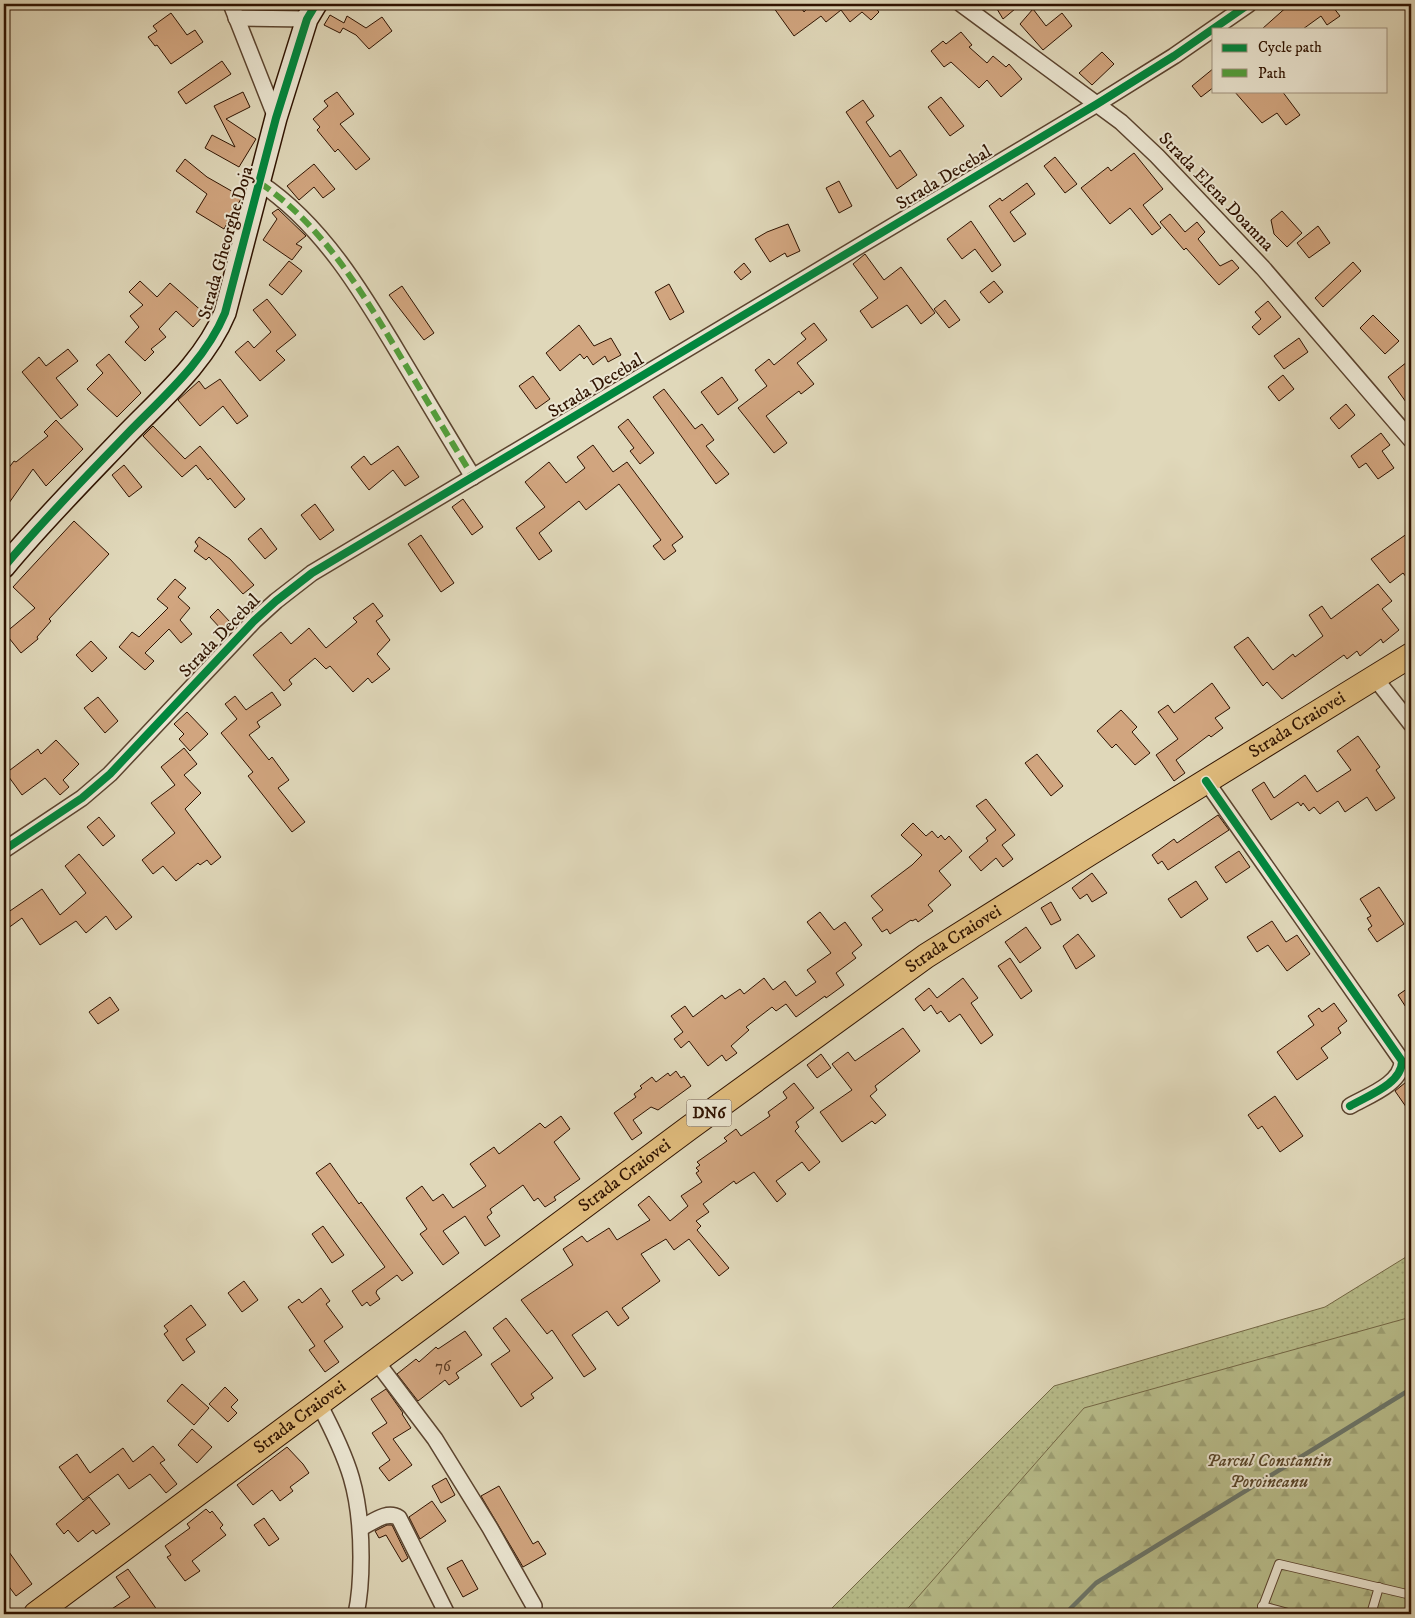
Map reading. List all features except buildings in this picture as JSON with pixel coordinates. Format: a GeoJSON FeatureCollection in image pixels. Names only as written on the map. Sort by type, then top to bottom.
{"type":"FeatureCollection","features":[{"type":"Feature","properties":{"kind":"main road","name":"Strada Craiovei"},"geometry":{"type":"LineString","coordinates":[[36,1614],[812,1037],[926,956],[1411,655]]}},
{"type":"Feature","properties":{"kind":"street","name":"Strada Elena Doamna"},"geometry":{"type":"LineString","coordinates":[[961,4],[1121,122],[1157,156],[1250,254],[1411,440]]}},
{"type":"Feature","properties":{"kind":"street","name":"Strada Decebal"},"geometry":{"type":"LineString","coordinates":[[1214,28],[1249,4]]}},
{"type":"Feature","properties":{"kind":"street"},"geometry":{"type":"LineString","coordinates":[[276,118],[233,11],[312,11]]}},
{"type":"Feature","properties":{"kind":"street","name":"Strada Gheorghe Doja"},"geometry":{"type":"LineString","coordinates":[[4,567],[74,488],[184,375],[217,333],[225,313],[276,118],[312,11]]}},
{"type":"Feature","properties":{"kind":"street","name":"Strada Decebal"},"geometry":{"type":"LineString","coordinates":[[4,850],[82,798],[110,774],[234,642],[276,601],[312,574],[1097,104],[1212,30]]}},
{"type":"Feature","properties":{"kind":"street"},"geometry":{"type":"LineString","coordinates":[[260,182],[291,206],[348,272],[372,307],[473,477]]}},
{"type":"Feature","properties":{"kind":"street"},"geometry":{"type":"LineString","coordinates":[[1375,678],[1411,724]]}},
{"type":"Feature","properties":{"kind":"street"},"geometry":{"type":"LineString","coordinates":[[1206,782],[1402,1061],[1402,1070],[1396,1078],[1350,1106]]}},
{"type":"Feature","properties":{"kind":"street"},"geometry":{"type":"LineString","coordinates":[[376,1361],[434,1439],[490,1528],[534,1606]]}},
{"type":"Feature","properties":{"kind":"street"},"geometry":{"type":"LineString","coordinates":[[319,1404],[336,1437],[354,1481],[359,1504],[361,1571],[356,1614]]}},
{"type":"Feature","properties":{"kind":"street"},"geometry":{"type":"LineString","coordinates":[[361,1528],[387,1515],[394,1514],[399,1518],[447,1614]]}},
{"type":"Feature","properties":{"kind":"lane"},"geometry":{"type":"LineString","coordinates":[[1292,1614],[1261,1610],[1279,1564],[1411,1595]]}},
{"type":"Feature","properties":{"kind":"lane"},"geometry":{"type":"LineString","coordinates":[[1371,1614],[1379,1587]]}},
{"type":"Feature","properties":{"kind":"green space","name":"Parcul Constantin Poroineanu"},"geometry":{"type":"Polygon","coordinates":[[[1406,1257],[1411,1263],[1411,1614],[826,1614],[1054,1386],[1325,1307],[1406,1257]]]}},
{"type":"Feature","properties":{"kind":"green space","name":"Parcul Constantin Poroineanu"},"geometry":{"type":"Polygon","coordinates":[[[1411,1317],[1411,1614],[903,1614],[1084,1408],[1411,1317]]]}},
{"type":"Feature","properties":{"kind":"waterway"},"geometry":{"type":"LineString","coordinates":[[1065,1614],[1096,1583],[1411,1389]]}},
{"type":"Feature","properties":{"kind":"marked path"},"geometry":{"type":"LineString","coordinates":[[260,183],[283,200],[323,240],[357,286],[473,477]]}},
{"type":"Feature","properties":{"kind":"cycle path"},"geometry":{"type":"LineString","coordinates":[[4,567],[34,532],[182,377],[217,330],[225,313],[276,118],[307,19],[316,4]]}},
{"type":"Feature","properties":{"kind":"cycle path"},"geometry":{"type":"LineString","coordinates":[[1214,28],[1249,4]]}},
{"type":"Feature","properties":{"kind":"cycle path"},"geometry":{"type":"LineString","coordinates":[[4,850],[82,798],[110,774],[254,621],[312,573],[1097,104],[1212,30]]}},
{"type":"Feature","properties":{"kind":"cycle path"},"geometry":{"type":"LineString","coordinates":[[1206,781],[1402,1061],[1400,1069],[1390,1083],[1350,1106]]}}]}
